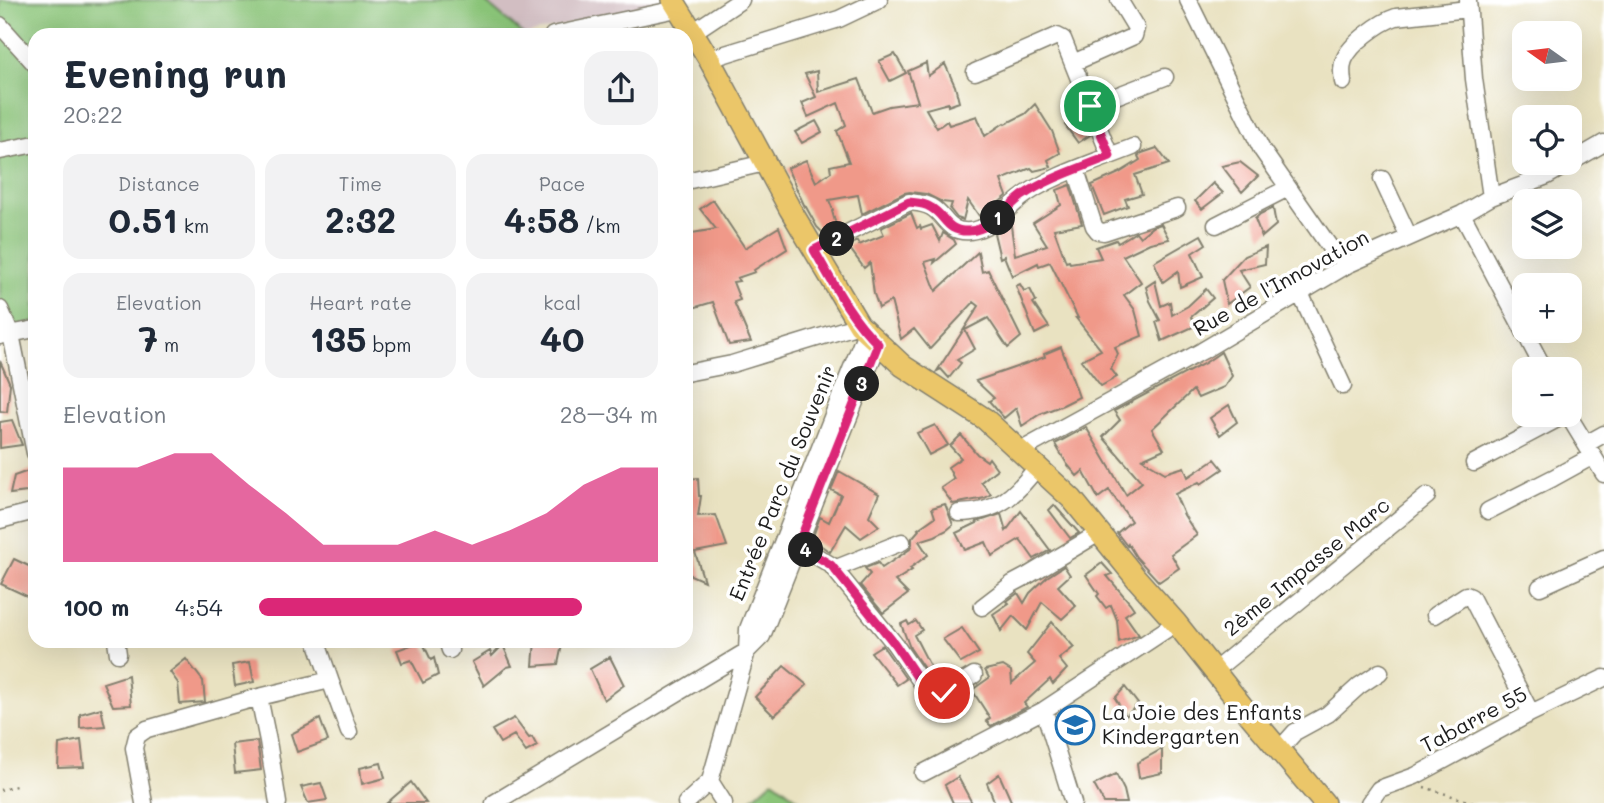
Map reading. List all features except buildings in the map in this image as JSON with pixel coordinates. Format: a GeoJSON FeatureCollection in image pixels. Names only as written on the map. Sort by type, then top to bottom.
{"type":"FeatureCollection","features":[{"type":"Feature","properties":{"kind":"main road"},"geometry":{"type":"LineString","coordinates":[[675,4],[690,28]]}},
{"type":"Feature","properties":{"kind":"main road"},"geometry":{"type":"LineString","coordinates":[[693,32],[836,289],[868,333],[903,366],[985,419],[1072,499],[1324,803]]}},
{"type":"Feature","properties":{"kind":"street"},"geometry":{"type":"LineString","coordinates":[[693,32],[741,0]]}},
{"type":"Feature","properties":{"kind":"street"},"geometry":{"type":"LineString","coordinates":[[709,60],[839,19],[879,0]]}},
{"type":"Feature","properties":{"kind":"street"},"geometry":{"type":"LineString","coordinates":[[1073,63],[1135,34],[1136,28],[1118,0]]}},
{"type":"Feature","properties":{"kind":"street"},"geometry":{"type":"LineString","coordinates":[[1188,0],[1262,150],[1329,246],[1347,265]]}},
{"type":"Feature","properties":{"kind":"street"},"geometry":{"type":"LineString","coordinates":[[581,28],[675,4]]}},
{"type":"Feature","properties":{"kind":"street"},"geometry":{"type":"LineString","coordinates":[[1343,82],[1345,57],[1376,25],[1396,16],[1468,5],[1474,79],[1491,197]]}},
{"type":"Feature","properties":{"kind":"street"},"geometry":{"type":"LineString","coordinates":[[0,25],[28,56]]}},
{"type":"Feature","properties":{"kind":"street"},"geometry":{"type":"LineString","coordinates":[[975,72],[1057,36],[1063,39],[1110,156]]}},
{"type":"Feature","properties":{"kind":"street"},"geometry":{"type":"LineString","coordinates":[[1090,106],[1165,77]]}},
{"type":"Feature","properties":{"kind":"street","name":"Rue de l'Innovation"},"geometry":{"type":"LineString","coordinates":[[1020,451],[1202,351],[1347,265],[1462,214],[1491,197],[1547,176],[1604,143]]}},
{"type":"Feature","properties":{"kind":"street"},"geometry":{"type":"LineString","coordinates":[[0,151],[28,145]]}},
{"type":"Feature","properties":{"kind":"street"},"geometry":{"type":"LineString","coordinates":[[814,250],[909,202],[922,203],[933,208],[948,225],[956,229],[970,231],[981,228],[1003,214],[1022,197],[1052,180],[1133,146]]}},
{"type":"Feature","properties":{"kind":"street"},"geometry":{"type":"LineString","coordinates":[[693,179],[765,163]]}},
{"type":"Feature","properties":{"kind":"street"},"geometry":{"type":"LineString","coordinates":[[1076,170],[1098,231],[1104,232],[1177,208]]}},
{"type":"Feature","properties":{"kind":"street"},"geometry":{"type":"LineString","coordinates":[[1382,179],[1409,237]]}},
{"type":"Feature","properties":{"kind":"street"},"geometry":{"type":"LineString","coordinates":[[1216,225],[1288,188]]}},
{"type":"Feature","properties":{"kind":"street"},"geometry":{"type":"LineString","coordinates":[[1462,214],[1538,357]]}},
{"type":"Feature","properties":{"kind":"street"},"geometry":{"type":"LineString","coordinates":[[1300,293],[1343,386]]}},
{"type":"Feature","properties":{"kind":"street"},"geometry":{"type":"LineString","coordinates":[[0,309],[28,425]]}},
{"type":"Feature","properties":{"kind":"street"},"geometry":{"type":"LineString","coordinates":[[6,335],[28,330]]}},
{"type":"Feature","properties":{"kind":"street"},"geometry":{"type":"LineString","coordinates":[[693,372],[868,333]]}},
{"type":"Feature","properties":{"kind":"street","name":"Entrée Parc du Souvenir"},"geometry":{"type":"LineString","coordinates":[[747,651],[762,636],[798,545],[868,333]]}},
{"type":"Feature","properties":{"kind":"street","name":"Entrée Parc du Souvenir"},"geometry":{"type":"LineString","coordinates":[[710,781],[747,651],[748,629],[868,333]]}},
{"type":"Feature","properties":{"kind":"street"},"geometry":{"type":"LineString","coordinates":[[1474,463],[1543,427]]}},
{"type":"Feature","properties":{"kind":"street"},"geometry":{"type":"LineString","coordinates":[[1574,427],[1604,474]]}},
{"type":"Feature","properties":{"kind":"street"},"geometry":{"type":"LineString","coordinates":[[1488,511],[1553,478],[1589,450],[1604,434]]}},
{"type":"Feature","properties":{"kind":"street"},"geometry":{"type":"LineString","coordinates":[[959,513],[985,511],[1010,497],[1037,467]]}},
{"type":"Feature","properties":{"kind":"street","name":"2ème Impasse Marc"},"geometry":{"type":"LineString","coordinates":[[1214,671],[1427,496]]}},
{"type":"Feature","properties":{"kind":"street"},"geometry":{"type":"LineString","coordinates":[[0,520],[28,513]]}},
{"type":"Feature","properties":{"kind":"street"},"geometry":{"type":"LineString","coordinates":[[982,607],[1012,584],[1099,533]]}},
{"type":"Feature","properties":{"kind":"street"},"geometry":{"type":"LineString","coordinates":[[834,569],[902,542]]}},
{"type":"Feature","properties":{"kind":"street"},"geometry":{"type":"LineString","coordinates":[[798,545],[831,565],[894,643],[923,686],[930,691],[944,693],[974,675]]}},
{"type":"Feature","properties":{"kind":"street"},"geometry":{"type":"LineString","coordinates":[[1540,587],[1604,558]]}},
{"type":"Feature","properties":{"kind":"street"},"geometry":{"type":"LineString","coordinates":[[1435,615],[1466,595],[1471,597],[1531,713]]}},
{"type":"Feature","properties":{"kind":"street"},"geometry":{"type":"LineString","coordinates":[[923,773],[1044,710],[1176,623]]}},
{"type":"Feature","properties":{"kind":"street"},"geometry":{"type":"LineString","coordinates":[[319,648],[349,732]]}},
{"type":"Feature","properties":{"kind":"street"},"geometry":{"type":"LineString","coordinates":[[494,803],[747,651]]}},
{"type":"Feature","properties":{"kind":"street"},"geometry":{"type":"LineString","coordinates":[[1279,750],[1295,732],[1328,714],[1380,671]]}},
{"type":"Feature","properties":{"kind":"street","name":"Tabarre 55"},"geometry":{"type":"LineString","coordinates":[[1369,803],[1379,789],[1415,776],[1531,713],[1604,678]]}},
{"type":"Feature","properties":{"kind":"street"},"geometry":{"type":"LineString","coordinates":[[144,803],[134,748],[137,736],[142,731],[259,697],[330,680]]}},
{"type":"Feature","properties":{"kind":"street"},"geometry":{"type":"LineString","coordinates":[[259,697],[278,803]]}},
{"type":"Feature","properties":{"kind":"street"},"geometry":{"type":"LineString","coordinates":[[1044,710],[1073,803]]}},
{"type":"Feature","properties":{"kind":"street"},"geometry":{"type":"LineString","coordinates":[[686,803],[710,781],[724,803]]}},
{"type":"Feature","properties":{"kind":"path"},"geometry":{"type":"LineString","coordinates":[[0,790],[16,786]]}},
{"type":"Feature","properties":{"kind":"path"},"geometry":{"type":"LineString","coordinates":[[1425,788],[1474,803]]}},
{"type":"Feature","properties":{"kind":"shaded area"},"geometry":{"type":"Polygon","coordinates":[[[483,0],[661,0],[662,3],[554,28],[516,28],[483,0]]]}},
{"type":"Feature","properties":{"kind":"green space"},"geometry":{"type":"Polygon","coordinates":[[[0,0],[483,0],[516,28],[28,28],[28,325],[0,331],[0,0]]]}},
{"type":"Feature","properties":{"kind":"green space"},"geometry":{"type":"Polygon","coordinates":[[[773,780],[803,803],[747,803],[773,780]]]}},
{"type":"Feature","properties":{"kind":"place","name":"La Joie des Enfants Kindergarten"},"geometry":{"type":"Point","coordinates":[1075,725]}},
{"type":"Feature","properties":{"kind":"route"},"geometry":{"type":"LineString","coordinates":[[944,693],[930,691],[923,686],[894,643],[831,565],[798,545],[878,344],[859,325],[814,250],[909,202],[922,203],[933,208],[948,225],[956,229],[970,231],[981,228],[1003,214],[1022,197],[1052,180],[1110,156],[1090,106]]}}]}
